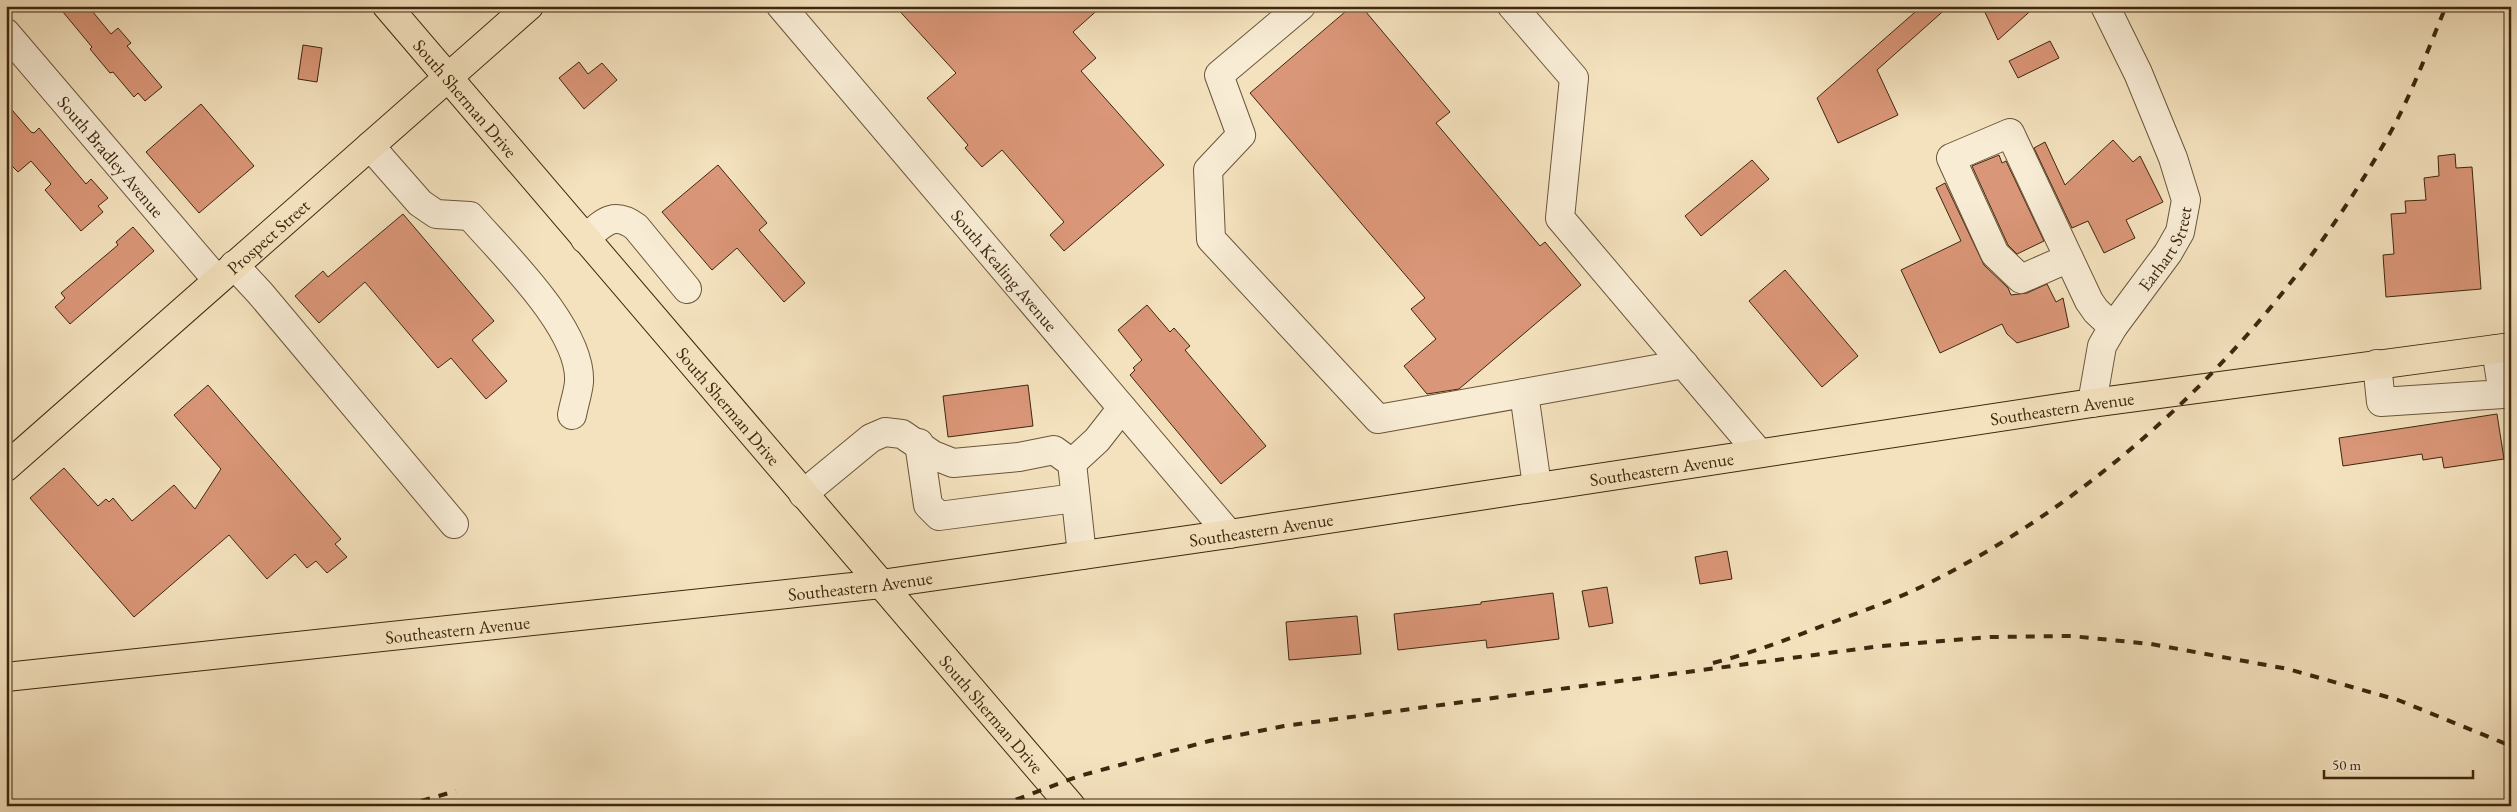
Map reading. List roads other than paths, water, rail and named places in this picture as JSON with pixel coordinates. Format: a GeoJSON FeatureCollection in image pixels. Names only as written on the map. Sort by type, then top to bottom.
{"type":"FeatureCollection","features":[{"type":"Feature","properties":{"kind":"main road","name":"South Sherman Drive"},"geometry":{"type":"LineString","coordinates":[[387,6],[584,239],[1071,806]]}},
{"type":"Feature","properties":{"kind":"main road","name":"Prospect Street"},"geometry":{"type":"LineString","coordinates":[[6,468],[528,6]]}},
{"type":"Feature","properties":{"kind":"main road","name":"Southeastern Avenue"},"geometry":{"type":"LineString","coordinates":[[6,676],[881,584],[1082,556],[2092,403],[2503,348]]}},
{"type":"Feature","properties":{"kind":"street","name":"South Kealing Avenue"},"geometry":{"type":"LineString","coordinates":[[781,6],[1229,534]]}},
{"type":"Feature","properties":{"kind":"street"},"geometry":{"type":"LineString","coordinates":[[1301,6],[1219,76],[1241,135],[1208,170],[1211,239],[1378,419],[1684,364]]}},
{"type":"Feature","properties":{"kind":"street"},"geometry":{"type":"LineString","coordinates":[[1512,6],[1574,78],[1560,218],[1759,453]]}},
{"type":"Feature","properties":{"kind":"street","name":"Earhart Street"},"geometry":{"type":"LineString","coordinates":[[2092,403],[2102,346],[2113,326],[2168,253],[2180,232],[2186,200],[2176,166],[2138,74],[2106,6]]}},
{"type":"Feature","properties":{"kind":"street","name":"South Bradley Avenue"},"geometry":{"type":"LineString","coordinates":[[6,33],[225,273],[260,293],[454,524]]}},
{"type":"Feature","properties":{"kind":"street"},"geometry":{"type":"LineString","coordinates":[[2069,258],[2021,279],[2009,269],[1995,254],[1951,158],[2010,133],[2093,306],[2113,326]]}},
{"type":"Feature","properties":{"kind":"street"},"geometry":{"type":"LineString","coordinates":[[370,146],[420,203],[436,214],[470,216],[550,308],[572,346],[579,381],[572,415]]}},
{"type":"Feature","properties":{"kind":"street"},"geometry":{"type":"LineString","coordinates":[[584,239],[603,222],[614,218],[626,220],[636,227],[687,289]]}},
{"type":"Feature","properties":{"kind":"street"},"geometry":{"type":"LineString","coordinates":[[2377,364],[2381,402],[2503,394],[2503,348]]}},
{"type":"Feature","properties":{"kind":"street"},"geometry":{"type":"LineString","coordinates":[[1524,392],[1537,486]]}},
{"type":"Feature","properties":{"kind":"street"},"geometry":{"type":"LineString","coordinates":[[1072,463],[1097,440],[1122,408]]}},
{"type":"Feature","properties":{"kind":"street"},"geometry":{"type":"LineString","coordinates":[[803,494],[871,438],[884,432],[902,434],[919,443],[933,455],[953,464],[1019,457],[1054,450],[1072,463],[1082,556]]}},
{"type":"Feature","properties":{"kind":"street"},"geometry":{"type":"LineString","coordinates":[[919,443],[928,505],[939,516],[1075,498]]}},
{"type":"Feature","properties":{"kind":"railway"},"geometry":{"type":"LineString","coordinates":[[1713,663],[1784,641],[1921,587],[1992,548],[2061,504],[2125,454],[2186,399],[2242,341],[2294,278],[2342,211],[2394,126],[2418,75],[2446,6]]}},
{"type":"Feature","properties":{"kind":"railway"},"geometry":{"type":"LineString","coordinates":[[999,806],[1079,776],[1209,741],[1284,726],[1881,646],[1991,637],[2071,636],[2151,644],[2288,669],[2398,700],[2511,746]]}},
{"type":"Feature","properties":{"kind":"railway"},"geometry":{"type":"LineString","coordinates":[[404,806],[456,791]]}}]}
